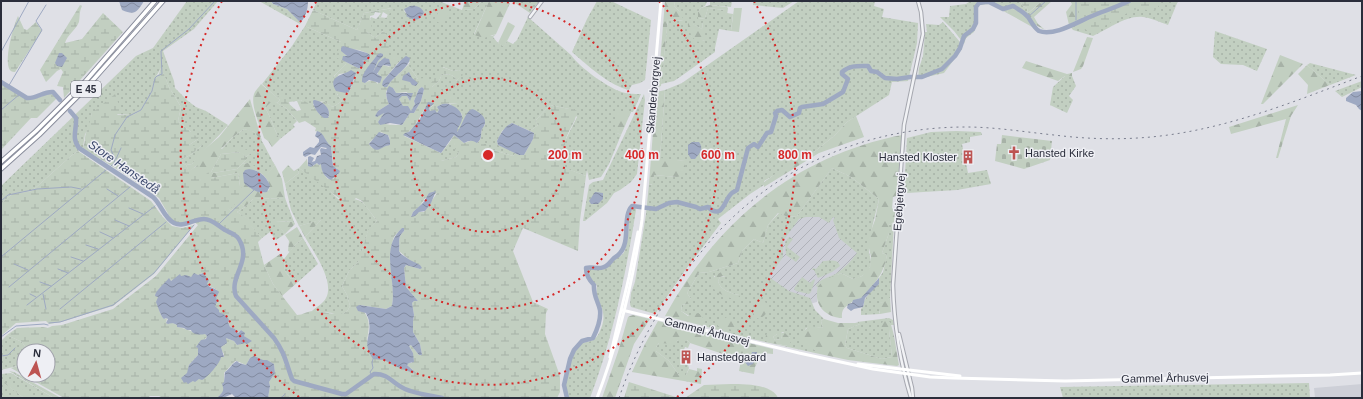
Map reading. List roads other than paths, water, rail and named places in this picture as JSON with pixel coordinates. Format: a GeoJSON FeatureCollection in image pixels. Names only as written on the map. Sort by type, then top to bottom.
{"type":"FeatureCollection","features":[{"type":"Feature","properties":{"kind":"highway","name":"E 45"},"geometry":{"type":"LineString","coordinates":[[1,162],[36,131],[83,84],[155,1]]}},
{"type":"Feature","properties":{"kind":"highway","name":"E 45"},"geometry":{"type":"LineString","coordinates":[[1,169],[86,88],[163,1]]}},
{"type":"Feature","properties":{"kind":"main road","name":"Skanderborgvej"},"geometry":{"type":"LineString","coordinates":[[597,398],[606,374],[636,260],[643,202],[661,1]]}},
{"type":"Feature","properties":{"kind":"main road","name":"Gammel Århusvej"},"geometry":{"type":"LineString","coordinates":[[623,310],[799,354],[873,369],[954,378],[1065,381],[1362,373]]}},
{"type":"Feature","properties":{"kind":"main road","name":"Gammel Århusvej"},"geometry":{"type":"LineString","coordinates":[[904,372],[908,370],[968,378]]}},
{"type":"Feature","properties":{"kind":"street"},"geometry":{"type":"LineString","coordinates":[[530,17],[542,1]]}},
{"type":"Feature","properties":{"kind":"street","name":"Egebjergvej"},"geometry":{"type":"LineString","coordinates":[[912,398],[912,388],[898,332],[893,304],[893,285],[904,125],[922,34],[921,12],[918,1]]}},
{"type":"Feature","properties":{"kind":"street","name":"Egebjergvej"},"geometry":{"type":"LineString","coordinates":[[898,332],[900,355],[912,398]]}},
{"type":"Feature","properties":{"kind":"water"},"geometry":{"type":"Polygon","coordinates":[[[119,1],[144,1],[135,12],[130,13],[122,10],[119,1]]]}},
{"type":"Feature","properties":{"kind":"water"},"geometry":{"type":"Polygon","coordinates":[[[271,1],[308,1],[308,7],[301,22],[287,9],[273,4],[271,1]]]}},
{"type":"Feature","properties":{"kind":"water"},"geometry":{"type":"Polygon","coordinates":[[[410,6],[422,9],[424,13],[419,19],[414,20],[406,16],[407,15],[404,9],[410,6]]]}},
{"type":"Feature","properties":{"kind":"water"},"geometry":{"type":"Polygon","coordinates":[[[343,46],[367,53],[370,55],[370,58],[367,60],[362,60],[365,61],[362,68],[358,68],[342,60],[343,56],[347,56],[341,51],[343,46]]]}},
{"type":"Feature","properties":{"kind":"water"},"geometry":{"type":"Polygon","coordinates":[[[59,53],[62,53],[67,58],[62,67],[57,66],[55,63],[59,53]]]}},
{"type":"Feature","properties":{"kind":"water"},"geometry":{"type":"Polygon","coordinates":[[[380,53],[383,54],[383,56],[378,61],[373,72],[379,62],[384,58],[389,59],[391,66],[383,65],[377,74],[382,77],[380,83],[369,80],[365,83],[362,82],[365,71],[380,53]]]}},
{"type":"Feature","properties":{"kind":"water"},"geometry":{"type":"Polygon","coordinates":[[[406,56],[410,58],[407,65],[387,87],[384,87],[382,85],[383,81],[406,56]]]}},
{"type":"Feature","properties":{"kind":"water"},"geometry":{"type":"Polygon","coordinates":[[[351,70],[356,73],[349,92],[346,93],[336,91],[333,82],[335,79],[351,70]]]}},
{"type":"Feature","properties":{"kind":"water"},"geometry":{"type":"Polygon","coordinates":[[[409,72],[412,78],[418,83],[416,86],[412,85],[410,82],[402,80],[403,76],[409,72]]]}},
{"type":"Feature","properties":{"kind":"water"},"geometry":{"type":"Polygon","coordinates":[[[389,86],[393,88],[396,93],[413,93],[410,101],[407,96],[402,96],[399,99],[403,106],[408,106],[411,111],[415,104],[414,101],[419,89],[422,87],[424,89],[421,101],[414,113],[410,113],[402,125],[390,123],[380,125],[378,122],[384,113],[377,117],[375,116],[378,111],[389,104],[386,95],[389,86]]]}},
{"type":"Feature","properties":{"kind":"water"},"geometry":{"type":"Polygon","coordinates":[[[1362,91],[1362,111],[1356,105],[1346,101],[1346,98],[1353,92],[1362,91]]]}},
{"type":"Feature","properties":{"kind":"water"},"geometry":{"type":"Polygon","coordinates":[[[314,100],[321,102],[326,106],[329,112],[328,118],[324,118],[318,113],[314,106],[314,100]]]}},
{"type":"Feature","properties":{"kind":"water"},"geometry":{"type":"Polygon","coordinates":[[[428,102],[434,103],[429,108],[430,111],[435,110],[437,113],[439,110],[437,107],[443,104],[449,104],[456,107],[462,115],[457,132],[469,111],[472,109],[481,114],[485,122],[479,141],[477,143],[474,141],[468,141],[464,143],[454,135],[441,153],[403,135],[409,132],[420,119],[428,102]]]}},
{"type":"Feature","properties":{"kind":"water"},"geometry":{"type":"Polygon","coordinates":[[[512,123],[534,133],[533,139],[524,155],[519,155],[498,145],[497,141],[501,133],[512,123]]]}},
{"type":"Feature","properties":{"kind":"water"},"geometry":{"type":"Polygon","coordinates":[[[317,131],[322,133],[331,146],[333,166],[340,171],[331,180],[323,173],[321,164],[319,165],[317,163],[311,167],[308,166],[308,157],[310,156],[314,158],[312,162],[315,161],[317,156],[321,155],[321,148],[327,148],[321,147],[315,155],[311,154],[305,157],[303,155],[303,152],[310,147],[314,148],[319,142],[319,139],[315,136],[317,131]]]}},
{"type":"Feature","properties":{"kind":"water"},"geometry":{"type":"Polygon","coordinates":[[[379,132],[388,135],[390,145],[377,150],[372,148],[369,144],[379,132]]]}},
{"type":"Feature","properties":{"kind":"water"},"geometry":{"type":"Polygon","coordinates":[[[692,142],[699,142],[701,147],[700,153],[695,159],[691,159],[688,154],[688,145],[692,142]]]}},
{"type":"Feature","properties":{"kind":"water"},"geometry":{"type":"Polygon","coordinates":[[[249,169],[259,172],[267,180],[270,186],[267,192],[255,190],[244,183],[243,173],[245,170],[249,169]]]}},
{"type":"Feature","properties":{"kind":"water"},"geometry":{"type":"Polygon","coordinates":[[[436,191],[431,203],[425,211],[419,212],[415,216],[411,217],[413,212],[423,203],[429,193],[436,191]]]}},
{"type":"Feature","properties":{"kind":"water"},"geometry":{"type":"Polygon","coordinates":[[[595,192],[603,193],[603,199],[598,204],[591,204],[589,201],[595,192]]]}},
{"type":"Feature","properties":{"kind":"water"},"geometry":{"type":"Polygon","coordinates":[[[402,228],[404,228],[404,231],[400,238],[399,251],[410,260],[420,265],[422,268],[420,269],[406,265],[404,268],[406,287],[418,301],[414,301],[412,303],[414,315],[413,332],[420,344],[422,355],[419,355],[411,345],[409,346],[413,353],[414,362],[407,365],[415,372],[413,373],[384,360],[373,359],[367,344],[370,327],[368,319],[366,313],[358,311],[356,307],[359,305],[386,309],[392,306],[393,296],[390,265],[391,245],[395,236],[402,228]]]}},
{"type":"Feature","properties":{"kind":"water"},"geometry":{"type":"Polygon","coordinates":[[[194,273],[198,275],[203,273],[209,280],[207,284],[219,292],[216,298],[218,300],[215,306],[219,312],[227,316],[230,327],[235,329],[238,333],[241,330],[245,333],[244,336],[252,341],[247,344],[237,345],[234,341],[226,338],[227,343],[221,347],[224,357],[221,357],[216,366],[204,379],[199,379],[188,384],[186,382],[184,383],[181,378],[187,373],[189,365],[198,355],[198,348],[196,347],[201,340],[206,339],[207,336],[205,334],[193,333],[191,330],[177,327],[175,324],[166,323],[168,319],[164,319],[162,316],[156,302],[158,297],[155,296],[155,294],[169,278],[171,281],[180,274],[181,276],[186,275],[191,277],[194,273]]]}},
{"type":"Feature","properties":{"kind":"water"},"geometry":{"type":"Polygon","coordinates":[[[879,278],[879,284],[865,298],[863,307],[851,311],[847,308],[848,304],[852,303],[853,300],[861,298],[879,278]]]}},
{"type":"Feature","properties":{"kind":"water"},"geometry":{"type":"Polygon","coordinates":[[[752,352],[757,352],[757,355],[753,364],[748,366],[741,357],[751,355],[752,352]]]}},
{"type":"Feature","properties":{"kind":"water"},"geometry":{"type":"Polygon","coordinates":[[[254,356],[274,364],[275,373],[269,382],[270,386],[268,398],[236,398],[232,394],[223,398],[217,398],[223,390],[222,384],[224,382],[225,372],[237,361],[246,365],[250,358],[254,356]]]}},
{"type":"Feature","properties":{"kind":"waterway"},"geometry":{"type":"LineString","coordinates":[[1,52],[29,1]]}},
{"type":"Feature","properties":{"kind":"waterway"},"geometry":{"type":"LineString","coordinates":[[108,169],[114,163],[115,159],[111,150],[115,135],[127,117],[141,110],[152,91],[155,78],[162,74],[161,51],[189,29],[215,1]]}},
{"type":"Feature","properties":{"kind":"waterway"},"geometry":{"type":"LineString","coordinates":[[1028,17],[1046,1]]}},
{"type":"Feature","properties":{"kind":"waterway"},"geometry":{"type":"LineString","coordinates":[[1076,1],[1076,20]]}},
{"type":"Feature","properties":{"kind":"waterway"},"geometry":{"type":"LineString","coordinates":[[567,398],[564,385],[570,359],[574,350],[582,341],[593,338],[600,317],[600,310],[595,295],[594,285],[588,277],[586,268],[599,268],[608,265],[620,253],[625,242],[627,216],[632,206],[656,209],[669,203],[677,202],[700,209],[708,207],[717,212],[723,208],[729,196],[737,190],[748,148],[754,144],[758,147],[767,133],[771,132],[776,116],[775,113],[777,111],[782,110],[790,117],[799,113],[800,108],[802,107],[823,104],[843,92],[848,79],[842,74],[842,72],[851,67],[868,66],[871,71],[877,72],[885,78],[897,79],[922,77],[942,69],[955,56],[960,48],[964,36],[973,29],[976,23],[976,7],[979,3],[989,2],[1003,9],[1013,6],[1026,15],[1037,30],[1052,32],[1066,28],[1129,1]]}},
{"type":"Feature","properties":{"kind":"waterway"},"geometry":{"type":"LineString","coordinates":[[8,87],[42,30],[36,21],[46,5]]}},
{"type":"Feature","properties":{"kind":"waterway","name":"Store Hanstedå"},"geometry":{"type":"LineString","coordinates":[[1,82],[27,98],[53,92],[60,100]]}},
{"type":"Feature","properties":{"kind":"waterway"},"geometry":{"type":"LineString","coordinates":[[1,110],[20,94]]}},
{"type":"Feature","properties":{"kind":"waterway","name":"Store Hanstedå"},"geometry":{"type":"LineString","coordinates":[[70,111],[76,118],[75,141],[79,148],[153,197],[171,221],[178,224],[185,224],[200,219],[207,219],[238,238],[242,245],[243,259],[236,277],[234,290],[236,296],[278,343],[294,381],[346,394],[374,374],[379,374],[387,377],[409,391],[442,398]]}},
{"type":"Feature","properties":{"kind":"waterway"},"geometry":{"type":"LineString","coordinates":[[116,159],[121,148]]}},
{"type":"Feature","properties":{"kind":"waterway"},"geometry":{"type":"LineString","coordinates":[[1,257],[106,170]]}},
{"type":"Feature","properties":{"kind":"waterway"},"geometry":{"type":"LineString","coordinates":[[1,201],[8,195],[37,189],[71,187],[81,189]]}},
{"type":"Feature","properties":{"kind":"waterway"},"geometry":{"type":"LineString","coordinates":[[9,287],[130,187]]}},
{"type":"Feature","properties":{"kind":"waterway"},"geometry":{"type":"LineString","coordinates":[[107,189],[118,196]]}},
{"type":"Feature","properties":{"kind":"waterway"},"geometry":{"type":"LineString","coordinates":[[218,225],[254,190]]}},
{"type":"Feature","properties":{"kind":"waterway"},"geometry":{"type":"LineString","coordinates":[[27,305],[155,206]]}},
{"type":"Feature","properties":{"kind":"waterway"},"geometry":{"type":"LineString","coordinates":[[129,208],[143,214]]}},
{"type":"Feature","properties":{"kind":"waterway"},"geometry":{"type":"LineString","coordinates":[[115,220],[129,226]]}},
{"type":"Feature","properties":{"kind":"waterway"},"geometry":{"type":"LineString","coordinates":[[60,309],[166,222]]}},
{"type":"Feature","properties":{"kind":"waterway"},"geometry":{"type":"LineString","coordinates":[[49,323],[60,322],[113,305],[154,273],[194,225]]}},
{"type":"Feature","properties":{"kind":"waterway"},"geometry":{"type":"LineString","coordinates":[[100,232],[113,238]]}},
{"type":"Feature","properties":{"kind":"waterway"},"geometry":{"type":"LineString","coordinates":[[86,245],[98,249]]}},
{"type":"Feature","properties":{"kind":"waterway"},"geometry":{"type":"LineString","coordinates":[[71,257],[83,261]]}},
{"type":"Feature","properties":{"kind":"waterway"},"geometry":{"type":"LineString","coordinates":[[14,264],[28,270]]}},
{"type":"Feature","properties":{"kind":"waterway"},"geometry":{"type":"LineString","coordinates":[[58,269],[68,273]]}},
{"type":"Feature","properties":{"kind":"waterway"},"geometry":{"type":"LineString","coordinates":[[40,282],[51,286]]}},
{"type":"Feature","properties":{"kind":"waterway"},"geometry":{"type":"LineString","coordinates":[[30,294],[36,297]]}},
{"type":"Feature","properties":{"kind":"waterway"},"geometry":{"type":"LineString","coordinates":[[43,294],[46,309]]}},
{"type":"Feature","properties":{"kind":"waterway"},"geometry":{"type":"LineString","coordinates":[[1,337],[16,326],[48,325]]}},
{"type":"Feature","properties":{"kind":"waterway"},"geometry":{"type":"LineString","coordinates":[[1,356],[8,355],[15,348]]}},
{"type":"Feature","properties":{"kind":"waterway"},"geometry":{"type":"LineString","coordinates":[[372,376],[370,372],[373,368],[373,359]]}},
{"type":"Feature","properties":{"kind":"waterway"},"geometry":{"type":"LineString","coordinates":[[281,398],[285,394]]}},
{"type":"Feature","properties":{"kind":"railway"},"geometry":{"type":"LineString","coordinates":[[619,398],[638,350],[654,320],[682,277],[717,233],[755,198],[782,179],[810,163],[839,150],[870,140],[933,128],[988,128],[1102,139],[1151,137],[1205,128],[1258,114],[1362,76]]}},
{"type":"Feature","properties":{"kind":"place","name":"Hansted Kirke"},"geometry":{"type":"Point","coordinates":[1014,153]}},
{"type":"Feature","properties":{"kind":"place","name":"Hansted Kloster"},"geometry":{"type":"Point","coordinates":[968,157]}},
{"type":"Feature","properties":{"kind":"place","name":"Hanstedgaard"},"geometry":{"type":"Point","coordinates":[686,357]}}]}
